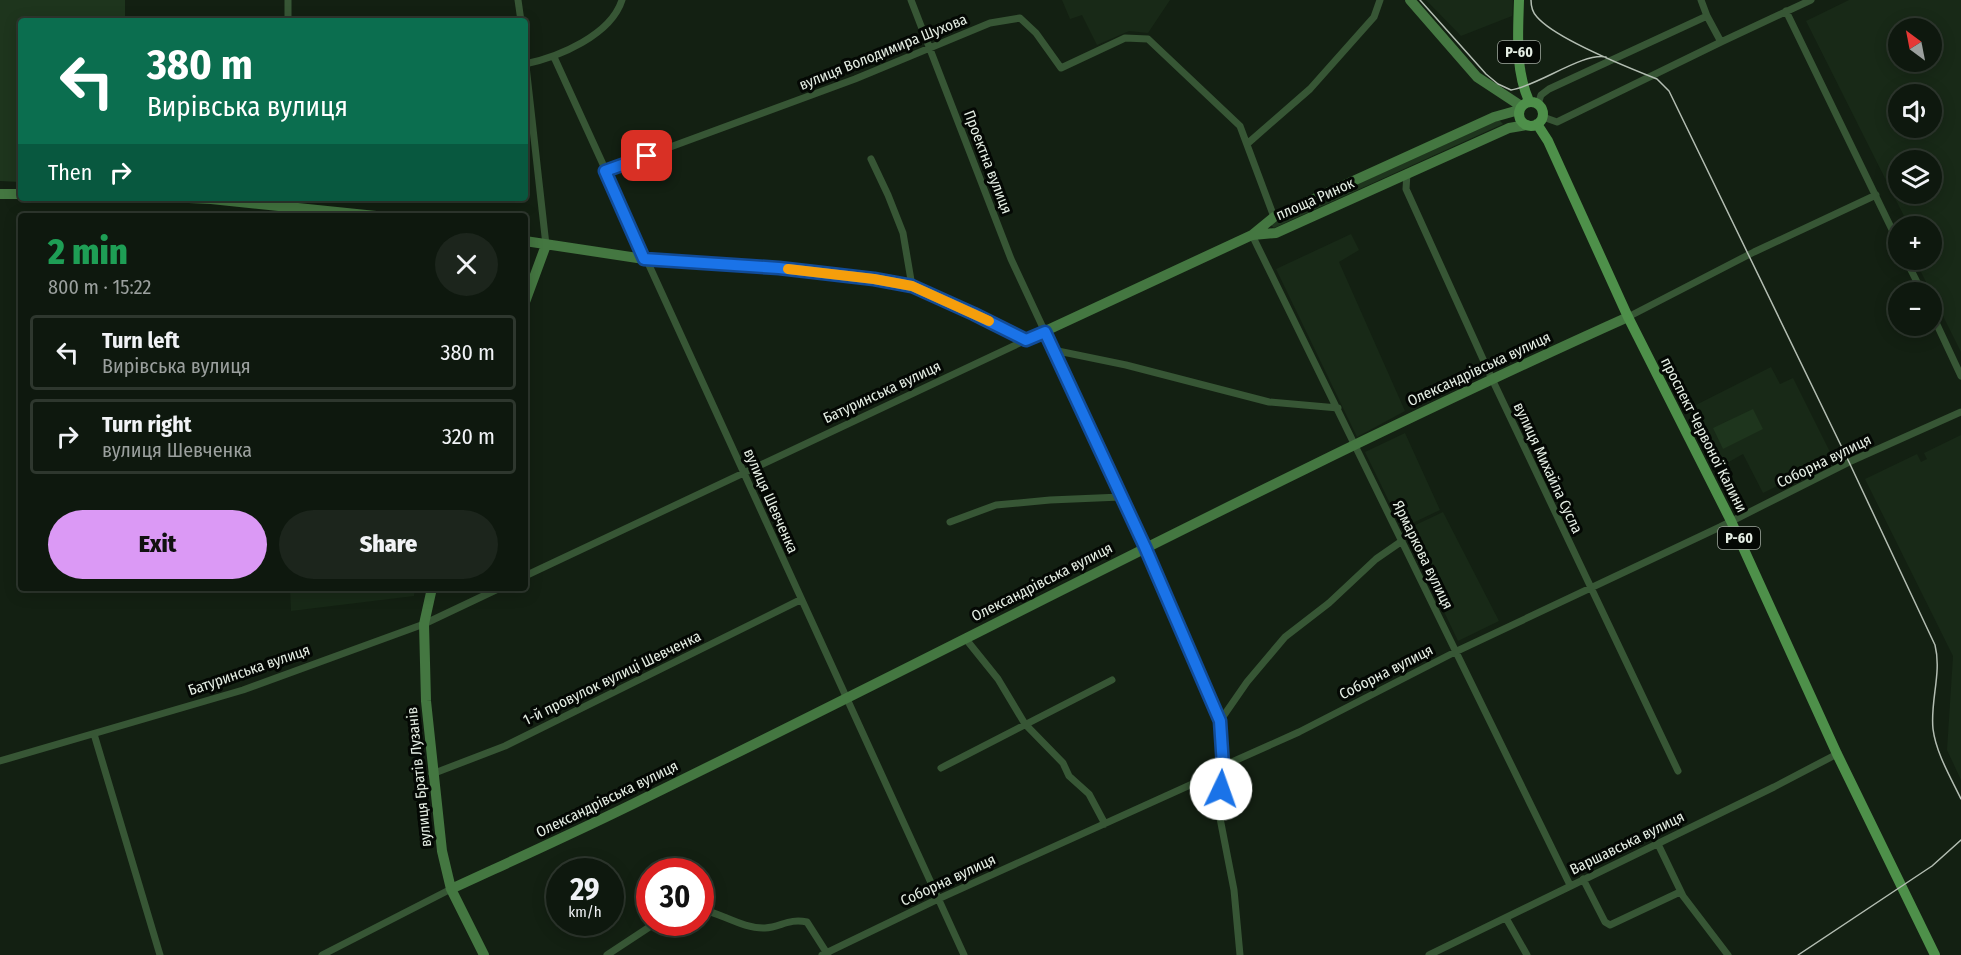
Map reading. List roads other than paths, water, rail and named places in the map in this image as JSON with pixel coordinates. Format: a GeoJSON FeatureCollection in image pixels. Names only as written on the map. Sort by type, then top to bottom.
{"type":"FeatureCollection","features":[{"type":"Feature","properties":{"kind":"main road"},"geometry":{"type":"LineString","coordinates":[[1410,0],[1477,77],[1527,105]]}},
{"type":"Feature","properties":{"kind":"main road","name":"Р-60"},"geometry":{"type":"LineString","coordinates":[[1519,0],[1521,82],[1527,105],[1520,120],[1536,122],[1541,107],[1527,105]]}},
{"type":"Feature","properties":{"kind":"main road","name":"площа Ринок"},"geometry":{"type":"LineString","coordinates":[[1252,235],[1274,217],[1494,117],[1527,105]]}},
{"type":"Feature","properties":{"kind":"main road","name":"площа Ринок"},"geometry":{"type":"LineString","coordinates":[[1252,235],[1276,233],[1509,128],[1536,122]]}},
{"type":"Feature","properties":{"kind":"main road","name":"проспект Червоної Калини"},"geometry":{"type":"LineString","coordinates":[[1536,122],[1548,141],[1628,317],[1731,521],[1837,754],[1935,955]]}},
{"type":"Feature","properties":{"kind":"main road"},"geometry":{"type":"LineString","coordinates":[[0,194],[18,194]]}},
{"type":"Feature","properties":{"kind":"main road"},"geometry":{"type":"LineString","coordinates":[[266,201],[292,202],[358,213]]}},
{"type":"Feature","properties":{"kind":"main road","name":"Батуринська вулиця"},"geometry":{"type":"LineString","coordinates":[[1026,340],[1252,235]]}},
{"type":"Feature","properties":{"kind":"main road"},"geometry":{"type":"LineString","coordinates":[[528,242],[644,259],[779,268],[874,279],[912,286],[1026,340]]}},
{"type":"Feature","properties":{"kind":"main road"},"geometry":{"type":"LineString","coordinates":[[528,294],[546,245]]}},
{"type":"Feature","properties":{"kind":"main road","name":"Олександрівська вулиця"},"geometry":{"type":"LineString","coordinates":[[451,889],[647,798],[1355,444],[1628,317]]}},
{"type":"Feature","properties":{"kind":"main road","name":"вулиця Братів Лузанів"},"geometry":{"type":"LineString","coordinates":[[431,591],[424,624],[426,701],[441,851],[451,889],[484,955]]}},
{"type":"Feature","properties":{"kind":"street"},"geometry":{"type":"LineString","coordinates":[[288,0],[288,18]]}},
{"type":"Feature","properties":{"kind":"street"},"geometry":{"type":"LineString","coordinates":[[518,0],[521,18]]}},
{"type":"Feature","properties":{"kind":"street"},"geometry":{"type":"LineString","coordinates":[[528,63],[554,57],[602,29],[619,11],[622,0]]}},
{"type":"Feature","properties":{"kind":"street","name":"Проектна вулиця"},"geometry":{"type":"LineString","coordinates":[[911,0],[1011,259],[1145,547],[1220,721],[1223,766],[1219,813],[1234,891],[1240,955]]}},
{"type":"Feature","properties":{"kind":"street"},"geometry":{"type":"LineString","coordinates":[[1247,144],[1310,89],[1374,16],[1380,0]]}},
{"type":"Feature","properties":{"kind":"street"},"geometry":{"type":"LineString","coordinates":[[1701,0],[1721,42]]}},
{"type":"Feature","properties":{"kind":"street"},"geometry":{"type":"LineString","coordinates":[[1536,122],[1557,122],[1811,0]]}},
{"type":"Feature","properties":{"kind":"street"},"geometry":{"type":"LineString","coordinates":[[1786,11],[1888,221]]}},
{"type":"Feature","properties":{"kind":"street"},"geometry":{"type":"LineString","coordinates":[[1527,105],[1549,89],[1621,58],[1707,16]]}},
{"type":"Feature","properties":{"kind":"street","name":"вулиця Володимира Шухова"},"geometry":{"type":"LineString","coordinates":[[605,171],[855,79],[990,23],[1020,18],[1036,33],[1061,68],[1125,38],[1148,39],[1240,126],[1274,217]]}},
{"type":"Feature","properties":{"kind":"street","name":"вулиця Шевченка"},"geometry":{"type":"LineString","coordinates":[[554,57],[644,259],[964,955]]}},
{"type":"Feature","properties":{"kind":"street"},"geometry":{"type":"LineString","coordinates":[[528,90],[546,245]]}},
{"type":"Feature","properties":{"kind":"street"},"geometry":{"type":"LineString","coordinates":[[871,159],[903,233],[912,286]]}},
{"type":"Feature","properties":{"kind":"street","name":"вулиця Михайла Сусла"},"geometry":{"type":"LineString","coordinates":[[1407,173],[1406,189],[1492,379],[1678,771]]}},
{"type":"Feature","properties":{"kind":"street","name":"Олександрівська вулиця"},"geometry":{"type":"LineString","coordinates":[[1628,317],[1754,252],[1876,195]]}},
{"type":"Feature","properties":{"kind":"street","name":"Ярмаркова вулиця"},"geometry":{"type":"LineString","coordinates":[[1252,235],[1570,885]]}},
{"type":"Feature","properties":{"kind":"street"},"geometry":{"type":"LineString","coordinates":[[1942,335],[1961,376]]}},
{"type":"Feature","properties":{"kind":"street","name":"Батуринська вулиця"},"geometry":{"type":"LineString","coordinates":[[528,575],[1026,340]]}},
{"type":"Feature","properties":{"kind":"street"},"geometry":{"type":"LineString","coordinates":[[1053,350],[1126,365],[1269,402],[1338,408]]}},
{"type":"Feature","properties":{"kind":"street","name":"Соборна вулиця"},"geometry":{"type":"LineString","coordinates":[[825,954],[938,899],[1210,776],[1223,766],[1299,732],[1455,652],[1590,589],[1849,462],[1961,412]]}},
{"type":"Feature","properties":{"kind":"street"},"geometry":{"type":"LineString","coordinates":[[950,522],[996,506],[1121,496]]}},
{"type":"Feature","properties":{"kind":"street"},"geometry":{"type":"LineString","coordinates":[[1220,721],[1247,682],[1286,638],[1329,603],[1376,559],[1402,541]]}},
{"type":"Feature","properties":{"kind":"street","name":"Батуринська вулиця"},"geometry":{"type":"LineString","coordinates":[[0,761],[243,690],[424,624],[494,591]]}},
{"type":"Feature","properties":{"kind":"street","name":"1-й провулок вулиці Шевченка"},"geometry":{"type":"LineString","coordinates":[[432,774],[505,746],[800,600]]}},
{"type":"Feature","properties":{"kind":"street"},"geometry":{"type":"LineString","coordinates":[[965,638],[998,679],[1025,724],[1063,763],[1069,776],[1089,794],[1105,824]]}},
{"type":"Feature","properties":{"kind":"street"},"geometry":{"type":"LineString","coordinates":[[941,768],[1112,680]]}},
{"type":"Feature","properties":{"kind":"street"},"geometry":{"type":"LineString","coordinates":[[94,734],[160,955]]}},
{"type":"Feature","properties":{"kind":"street","name":"Варшавська вулиця"},"geometry":{"type":"LineString","coordinates":[[1429,955],[1837,754]]}},
{"type":"Feature","properties":{"kind":"street"},"geometry":{"type":"LineString","coordinates":[[1658,844],[1680,892],[1728,955]]}},
{"type":"Feature","properties":{"kind":"street"},"geometry":{"type":"LineString","coordinates":[[1584,879],[1605,922],[1610,925],[1680,892]]}},
{"type":"Feature","properties":{"kind":"street","name":"Олександрівська вулиця"},"geometry":{"type":"LineString","coordinates":[[322,955],[451,889]]}},
{"type":"Feature","properties":{"kind":"street"},"geometry":{"type":"LineString","coordinates":[[714,914],[743,924],[765,928],[795,920],[807,922],[825,954]]}},
{"type":"Feature","properties":{"kind":"street"},"geometry":{"type":"LineString","coordinates":[[1506,918],[1527,955]]}},
{"type":"Feature","properties":{"kind":"street"},"geometry":{"type":"LineString","coordinates":[[607,955],[636,936]]}},
{"type":"Feature","properties":{"kind":"tram line"},"geometry":{"type":"LineString","coordinates":[[1420,0],[1486,74],[1498,84],[1511,90],[1585,59],[1606,57]]}},
{"type":"Feature","properties":{"kind":"tram line"},"geometry":{"type":"LineString","coordinates":[[1531,0],[1535,15],[1559,34],[1593,52],[1657,79],[1669,91],[1935,645],[1937,676],[1933,729],[1941,756],[1961,799]]}},
{"type":"Feature","properties":{"kind":"tram line"},"geometry":{"type":"LineString","coordinates":[[1798,955],[1932,866],[1961,840]]}}]}
